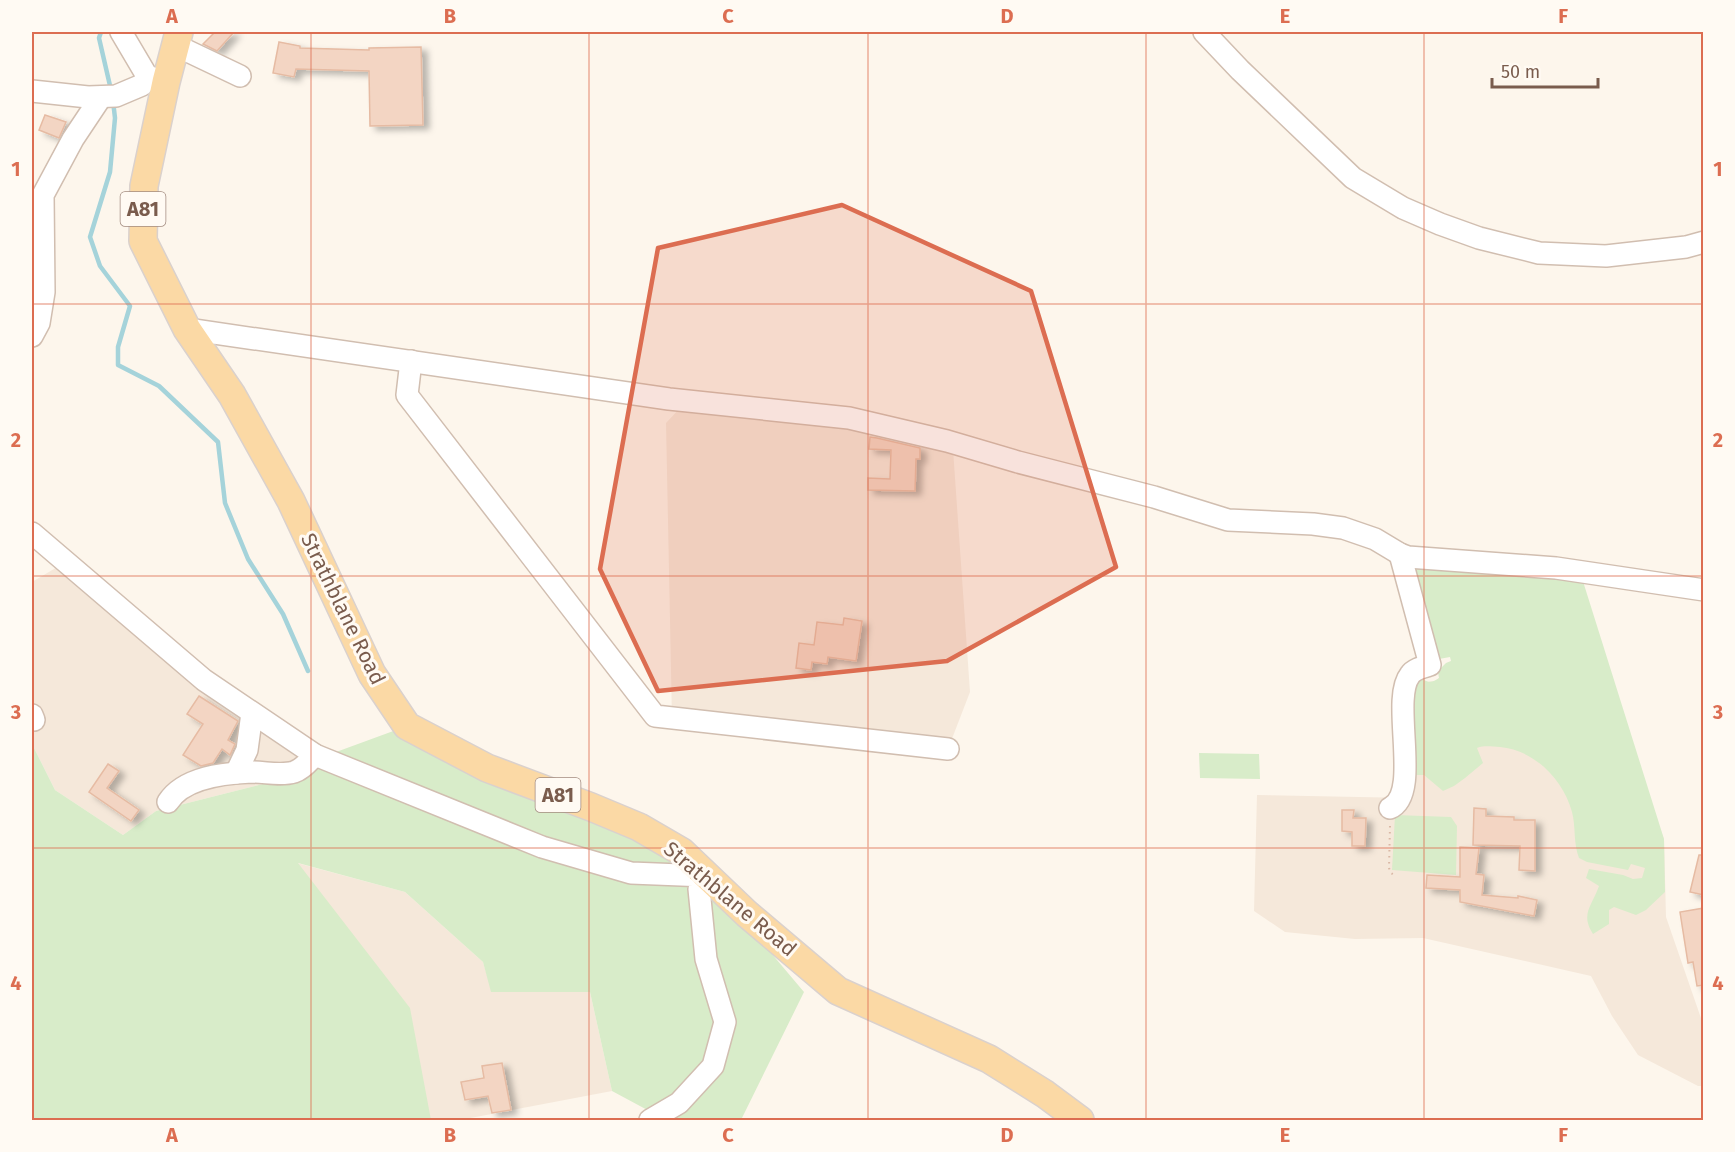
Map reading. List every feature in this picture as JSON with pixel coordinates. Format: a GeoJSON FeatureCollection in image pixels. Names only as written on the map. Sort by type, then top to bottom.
{"type":"FeatureCollection","features":[{"type":"Feature","properties":{"kind":"main road","name":"Strathblane Road"},"geometry":{"type":"LineString","coordinates":[[177,38],[156,79],[144,186],[143,241],[187,329],[238,404],[291,501],[372,674],[407,726],[487,768],[639,827],[682,852],[747,914],[838,991],[989,1059],[1045,1094],[1080,1120]]}},
{"type":"Feature","properties":{"kind":"street"},"geometry":{"type":"LineString","coordinates":[[32,91],[88,97],[116,96],[156,79],[121,32]]}},
{"type":"Feature","properties":{"kind":"street"},"geometry":{"type":"LineString","coordinates":[[1204,32],[1240,70],[1353,178],[1403,208],[1440,224],[1479,238],[1539,253],[1606,256],[1704,242]]}},
{"type":"Feature","properties":{"kind":"street"},"geometry":{"type":"LineString","coordinates":[[177,38],[240,76]]}},
{"type":"Feature","properties":{"kind":"street"},"geometry":{"type":"LineString","coordinates":[[32,336],[39,323],[45,292],[43,195],[73,139],[101,97]]}},
{"type":"Feature","properties":{"kind":"street"},"geometry":{"type":"LineString","coordinates":[[187,329],[669,399],[849,418],[947,441],[1154,497],[1228,520],[1313,524],[1343,528],[1375,539],[1408,557],[1556,567],[1704,590]]}},
{"type":"Feature","properties":{"kind":"street"},"geometry":{"type":"LineString","coordinates":[[411,361],[407,395],[655,716],[948,749]]}},
{"type":"Feature","properties":{"kind":"street"},"geometry":{"type":"LineString","coordinates":[[32,533],[204,680],[315,755],[542,847],[631,873],[706,876],[699,889],[706,959],[725,1022],[712,1066],[679,1103],[650,1120]]}},
{"type":"Feature","properties":{"kind":"street"},"geometry":{"type":"LineString","coordinates":[[1390,808],[1396,806],[1401,799],[1405,767],[1403,691],[1412,672],[1430,665],[1400,554]]}},
{"type":"Feature","properties":{"kind":"street"},"geometry":{"type":"LineString","coordinates":[[236,773],[247,750],[252,713]]}},
{"type":"Feature","properties":{"kind":"street"},"geometry":{"type":"LineString","coordinates":[[168,802],[174,793],[190,784],[236,773],[295,772],[315,755]]}},
{"type":"Feature","properties":{"kind":"path"},"geometry":{"type":"LineString","coordinates":[[1390,808],[1389,868],[1390,873],[1394,875]]}},
{"type":"Feature","properties":{"kind":"highlighted area"},"geometry":{"type":"Polygon","coordinates":[[[842,205],[1031,291],[1116,567],[947,661],[658,691],[600,569],[658,248],[842,205]]]}},
{"type":"Feature","properties":{"kind":"shaded area"},"geometry":{"type":"Polygon","coordinates":[[[681,407],[854,428],[953,449],[970,692],[948,749],[672,720],[666,423],[681,407]]]}},
{"type":"Feature","properties":{"kind":"shaded area"},"geometry":{"type":"Polygon","coordinates":[[[59,566],[317,759],[294,776],[156,811],[123,835],[55,790],[32,744],[32,582],[59,566]]]}},
{"type":"Feature","properties":{"kind":"shaded area"},"geometry":{"type":"Polygon","coordinates":[[[1438,671],[1659,826],[1664,839],[1666,917],[1703,1024],[1703,1086],[1698,1086],[1638,1055],[1612,1016],[1591,976],[1423,938],[1355,939],[1285,932],[1254,911],[1257,795],[1410,798],[1423,673],[1424,680],[1427,682],[1435,681],[1439,678],[1438,671]]]}},
{"type":"Feature","properties":{"kind":"shaded area"},"geometry":{"type":"Polygon","coordinates":[[[297,863],[405,892],[483,962],[492,992],[590,992],[612,1091],[460,1120],[431,1120],[297,863]]]}},
{"type":"Feature","properties":{"kind":"green space"},"geometry":{"type":"Polygon","coordinates":[[[1414,566],[1581,575],[1664,839],[1665,892],[1646,910],[1636,915],[1614,907],[1609,910],[1609,924],[1593,934],[1587,921],[1587,915],[1599,886],[1586,878],[1589,869],[1633,879],[1642,878],[1645,868],[1631,864],[1628,870],[1587,862],[1579,858],[1568,800],[1554,778],[1535,760],[1512,749],[1477,748],[1483,763],[1454,786],[1443,791],[1424,775],[1414,775],[1411,688],[1423,673],[1426,681],[1432,682],[1439,678],[1438,671],[1451,661],[1450,657],[1439,659],[1414,566]]]}},
{"type":"Feature","properties":{"kind":"green space"},"geometry":{"type":"Polygon","coordinates":[[[407,726],[591,807],[706,876],[804,992],[741,1120],[666,1120],[612,1091],[590,992],[491,992],[483,962],[405,892],[298,863],[410,1008],[431,1120],[32,1120],[32,744],[55,790],[123,835],[156,811],[294,776],[317,759],[407,726]]]}},
{"type":"Feature","properties":{"kind":"green space"},"geometry":{"type":"Polygon","coordinates":[[[1199,753],[1259,754],[1260,779],[1200,778],[1199,753]]]}},
{"type":"Feature","properties":{"kind":"green space"},"geometry":{"type":"Polygon","coordinates":[[[1395,815],[1451,817],[1457,826],[1456,875],[1392,870],[1395,815]]]}},
{"type":"Feature","properties":{"kind":"building"},"geometry":{"type":"Polygon","coordinates":[[[215,32],[234,32],[217,51],[203,44],[215,32]]]}},
{"type":"Feature","properties":{"kind":"building"},"geometry":{"type":"Polygon","coordinates":[[[279,42],[300,46],[300,48],[369,50],[369,48],[421,47],[423,125],[370,126],[369,71],[296,69],[294,77],[273,73],[279,42]]]}},
{"type":"Feature","properties":{"kind":"building"},"geometry":{"type":"Polygon","coordinates":[[[45,115],[66,122],[59,138],[39,130],[45,115]]]}},
{"type":"Feature","properties":{"kind":"building"},"geometry":{"type":"Polygon","coordinates":[[[870,437],[920,448],[920,459],[916,459],[915,491],[868,490],[868,478],[890,479],[891,450],[869,449],[870,437]]]}},
{"type":"Feature","properties":{"kind":"building"},"geometry":{"type":"Polygon","coordinates":[[[844,618],[862,621],[856,661],[828,657],[827,664],[812,662],[811,670],[796,668],[799,643],[814,645],[817,622],[843,625],[844,618]]]}},
{"type":"Feature","properties":{"kind":"building"},"geometry":{"type":"Polygon","coordinates":[[[199,696],[238,721],[228,740],[235,744],[230,755],[222,749],[213,763],[201,766],[183,755],[203,724],[187,714],[199,696]]]}},
{"type":"Feature","properties":{"kind":"building"},"geometry":{"type":"Polygon","coordinates":[[[108,764],[119,771],[107,788],[139,810],[131,821],[89,792],[108,764]]]}},
{"type":"Feature","properties":{"kind":"building"},"geometry":{"type":"Polygon","coordinates":[[[1474,808],[1486,809],[1486,816],[1535,820],[1535,871],[1519,870],[1520,846],[1473,845],[1474,808]]]}},
{"type":"Feature","properties":{"kind":"building"},"geometry":{"type":"Polygon","coordinates":[[[1342,810],[1354,810],[1353,818],[1366,818],[1365,846],[1352,846],[1352,832],[1342,831],[1342,810]]]}},
{"type":"Feature","properties":{"kind":"building"},"geometry":{"type":"Polygon","coordinates":[[[1460,847],[1479,848],[1476,874],[1484,875],[1482,895],[1518,898],[1518,896],[1537,900],[1534,916],[1460,902],[1460,890],[1426,888],[1427,875],[1460,877],[1460,847]]]}},
{"type":"Feature","properties":{"kind":"building"},"geometry":{"type":"Polygon","coordinates":[[[1699,855],[1704,855],[1704,895],[1690,892],[1699,855]]]}},
{"type":"Feature","properties":{"kind":"building"},"geometry":{"type":"Polygon","coordinates":[[[1704,908],[1704,985],[1697,986],[1693,962],[1688,963],[1680,912],[1704,908]]]}},
{"type":"Feature","properties":{"kind":"building"},"geometry":{"type":"Polygon","coordinates":[[[502,1063],[511,1110],[492,1113],[488,1096],[465,1100],[461,1082],[484,1078],[482,1066],[502,1063]]]}},
{"type":"Feature","properties":{"kind":"waterway"},"geometry":{"type":"LineString","coordinates":[[101,32],[99,38],[111,90]]}},
{"type":"Feature","properties":{"kind":"waterway"},"geometry":{"type":"LineString","coordinates":[[113,101],[115,118],[110,172],[90,237],[100,266],[130,306],[118,347],[118,365],[159,386],[218,442],[225,503],[248,559],[283,614],[308,671]]}}]}
